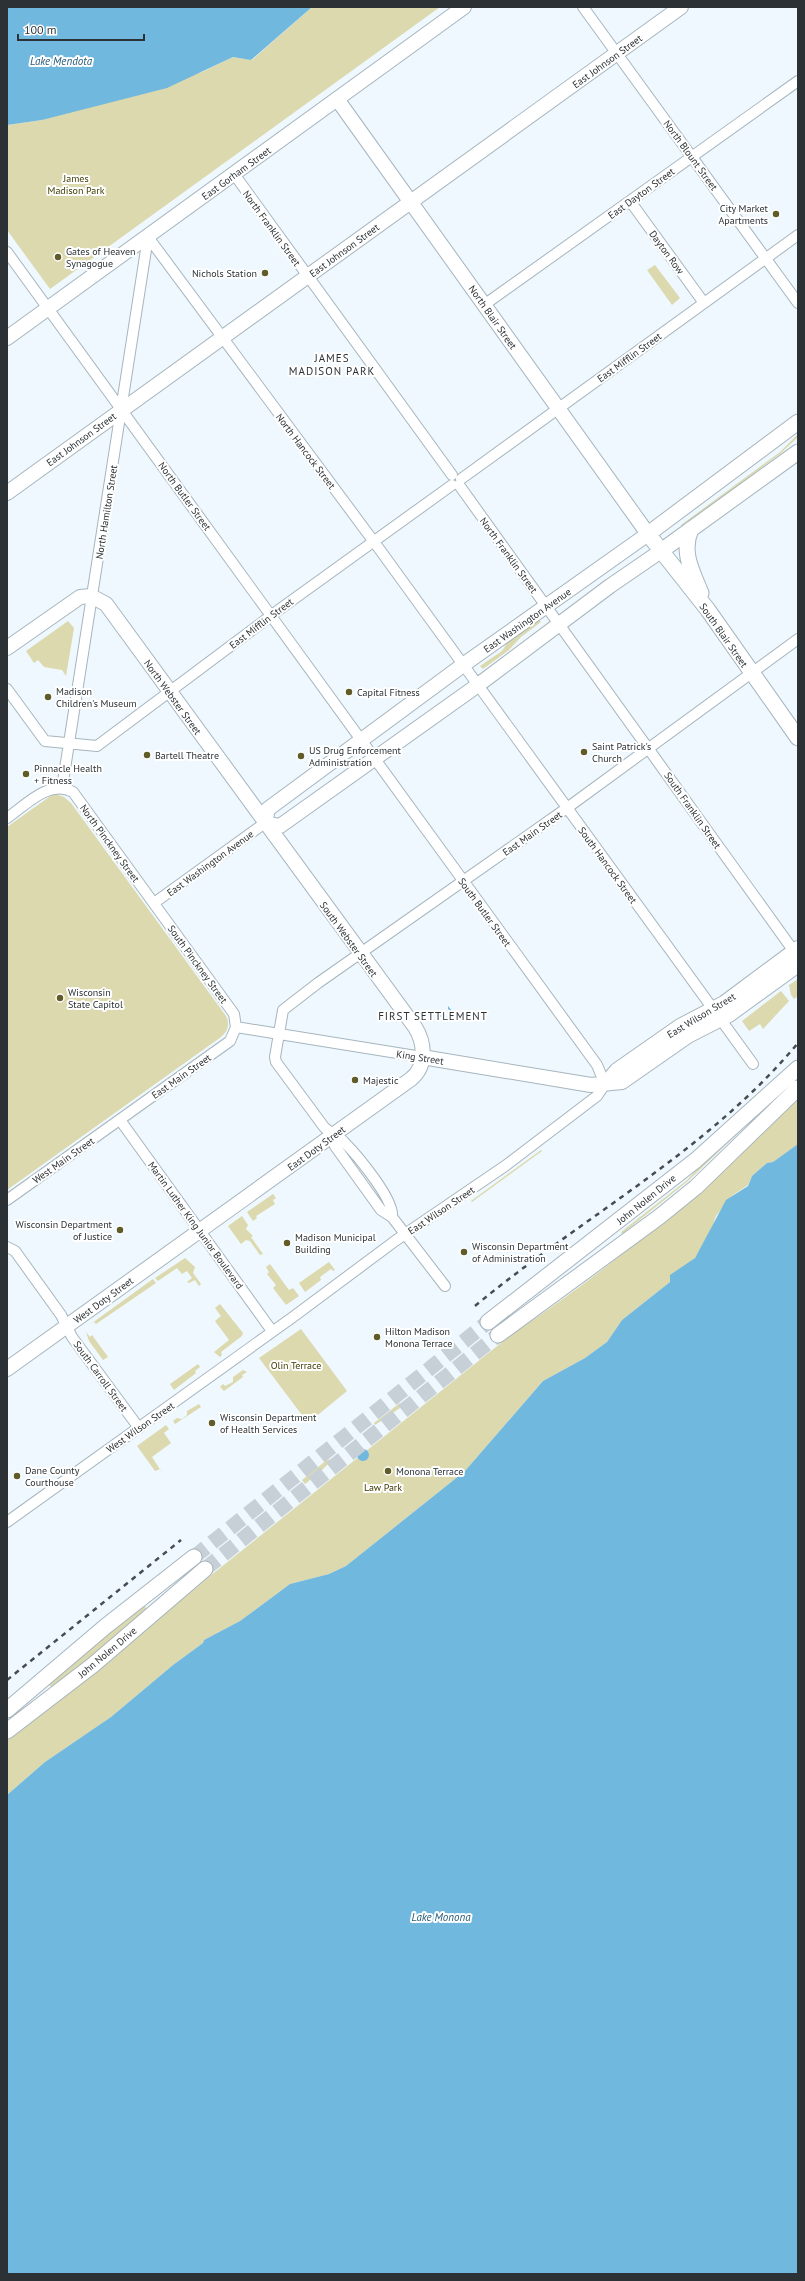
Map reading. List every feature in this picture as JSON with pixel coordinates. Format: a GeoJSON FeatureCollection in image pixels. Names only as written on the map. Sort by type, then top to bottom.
{"type":"FeatureCollection","features":[{"type":"Feature","properties":{"kind":"main road","name":"East Washington Avenue"},"geometry":{"type":"LineString","coordinates":[[648,534],[798,422]]}},
{"type":"Feature","properties":{"kind":"main road"},"geometry":{"type":"LineString","coordinates":[[661,551],[798,452]]}},
{"type":"Feature","properties":{"kind":"main road"},"geometry":{"type":"LineString","coordinates":[[691,529],[686,542],[688,560],[708,610]]}},
{"type":"Feature","properties":{"kind":"main road","name":"South Blair Street"},"geometry":{"type":"LineString","coordinates":[[648,534],[708,610],[798,738]]}},
{"type":"Feature","properties":{"kind":"main road","name":"John Nolen Drive"},"geometry":{"type":"LineString","coordinates":[[488,1322],[696,1160],[798,1068]]}},
{"type":"Feature","properties":{"kind":"main road"},"geometry":{"type":"LineString","coordinates":[[498,1335],[659,1217],[696,1187],[798,1088]]}},
{"type":"Feature","properties":{"kind":"main road","name":"John Nolen Drive"},"geometry":{"type":"LineString","coordinates":[[7,1710],[106,1626],[194,1557]]}},
{"type":"Feature","properties":{"kind":"main road","name":"John Nolen Drive"},"geometry":{"type":"LineString","coordinates":[[7,1731],[92,1665],[205,1569]]}},
{"type":"Feature","properties":{"kind":"street","name":"East Gorham Street"},"geometry":{"type":"LineString","coordinates":[[7,338],[464,7]]}},
{"type":"Feature","properties":{"kind":"street","name":"North Blount Street"},"geometry":{"type":"LineString","coordinates":[[583,7],[798,303]]}},
{"type":"Feature","properties":{"kind":"street","name":"East Johnson Street"},"geometry":{"type":"LineString","coordinates":[[7,492],[94,432],[122,409],[308,277],[681,7]]}},
{"type":"Feature","properties":{"kind":"street","name":"East Dayton Street"},"geometry":{"type":"LineString","coordinates":[[484,305],[798,81]]}},
{"type":"Feature","properties":{"kind":"street","name":"North Blair Street"},"geometry":{"type":"LineString","coordinates":[[337,99],[648,534]]}},
{"type":"Feature","properties":{"kind":"street","name":"North Franklin Street"},"geometry":{"type":"LineString","coordinates":[[234,174],[559,624]]}},
{"type":"Feature","properties":{"kind":"street","name":"Dayton Row"},"geometry":{"type":"LineString","coordinates":[[630,201],[704,303]]}},
{"type":"Feature","properties":{"kind":"street","name":"East Mifflin Street"},"geometry":{"type":"LineString","coordinates":[[68,744],[93,747],[101,745],[271,615],[798,235]]}},
{"type":"Feature","properties":{"kind":"street","name":"North Hancock Street"},"geometry":{"type":"LineString","coordinates":[[148,237],[374,541],[463,665]]}},
{"type":"Feature","properties":{"kind":"street","name":"North Hamilton Street"},"geometry":{"type":"LineString","coordinates":[[62,788],[148,237]]}},
{"type":"Feature","properties":{"kind":"street","name":"North Butler Street"},"geometry":{"type":"LineString","coordinates":[[7,252],[361,741]]}},
{"type":"Feature","properties":{"kind":"street","name":"East Washington Avenue"},"geometry":{"type":"LineString","coordinates":[[154,903],[265,823],[268,809],[463,665],[648,534]]}},
{"type":"Feature","properties":{"kind":"street"},"geometry":{"type":"LineString","coordinates":[[265,823],[280,826],[478,685],[610,586],[661,551]]}},
{"type":"Feature","properties":{"kind":"street"},"geometry":{"type":"LineString","coordinates":[[7,648],[74,599],[92,596]]}},
{"type":"Feature","properties":{"kind":"street","name":"North Webster Street"},"geometry":{"type":"LineString","coordinates":[[92,596],[102,600],[106,604],[265,823]]}},
{"type":"Feature","properties":{"kind":"street","name":"South Franklin Street"},"geometry":{"type":"LineString","coordinates":[[559,624],[797,952]]}},
{"type":"Feature","properties":{"kind":"street","name":"East Main Street"},"geometry":{"type":"LineString","coordinates":[[278,1034],[284,1008],[567,808],[798,639]]}},
{"type":"Feature","properties":{"kind":"street","name":"South Hancock Street"},"geometry":{"type":"LineString","coordinates":[[463,665],[753,1064]]}},
{"type":"Feature","properties":{"kind":"street"},"geometry":{"type":"LineString","coordinates":[[7,689],[43,740],[68,744]]}},
{"type":"Feature","properties":{"kind":"street","name":"South Butler Street"},"geometry":{"type":"LineString","coordinates":[[361,741],[597,1065],[605,1084]]}},
{"type":"Feature","properties":{"kind":"street"},"geometry":{"type":"LineString","coordinates":[[7,818],[48,789],[62,788]]}},
{"type":"Feature","properties":{"kind":"street","name":"North Pinckney Street"},"geometry":{"type":"LineString","coordinates":[[62,788],[73,792],[154,903]]}},
{"type":"Feature","properties":{"kind":"street","name":"South Webster Street"},"geometry":{"type":"LineString","coordinates":[[265,823],[418,1032],[423,1046],[422,1058]]}},
{"type":"Feature","properties":{"kind":"street","name":"South Pinckney Street"},"geometry":{"type":"LineString","coordinates":[[154,903],[234,1014],[236,1027]]}},
{"type":"Feature","properties":{"kind":"street","name":"East Wilson Street"},"geometry":{"type":"LineString","coordinates":[[716,1014],[724,1003],[797,952]]}},
{"type":"Feature","properties":{"kind":"street","name":"East Wilson Street"},"geometry":{"type":"LineString","coordinates":[[272,1331],[530,1147],[597,1096],[605,1084],[619,1084],[688,1036],[716,1014],[798,965]]}},
{"type":"Feature","properties":{"kind":"street","name":"East Main Street"},"geometry":{"type":"LineString","coordinates":[[120,1120],[230,1041],[236,1027]]}},
{"type":"Feature","properties":{"kind":"street","name":"King Street"},"geometry":{"type":"LineString","coordinates":[[236,1027],[591,1085],[605,1084]]}},
{"type":"Feature","properties":{"kind":"street"},"geometry":{"type":"LineString","coordinates":[[278,1034],[274,1059],[324,1127],[333,1135],[335,1146],[377,1205],[384,1213],[392,1217],[445,1286]]}},
{"type":"Feature","properties":{"kind":"street","name":"East Doty Street"},"geometry":{"type":"LineString","coordinates":[[199,1231],[414,1077],[422,1058]]}},
{"type":"Feature","properties":{"kind":"street","name":"West Main Street"},"geometry":{"type":"LineString","coordinates":[[7,1200],[120,1120]]}},
{"type":"Feature","properties":{"kind":"street","name":"Martin Luther King Junior Boulevard"},"geometry":{"type":"LineString","coordinates":[[120,1120],[272,1331]]}},
{"type":"Feature","properties":{"kind":"street","name":"West Doty Street"},"geometry":{"type":"LineString","coordinates":[[7,1369],[199,1231]]}},
{"type":"Feature","properties":{"kind":"street","name":"South Carroll Street"},"geometry":{"type":"LineString","coordinates":[[7,1247],[15,1251],[61,1315],[72,1337],[139,1428]]}},
{"type":"Feature","properties":{"kind":"street","name":"West Wilson Street"},"geometry":{"type":"LineString","coordinates":[[7,1522],[272,1331]]}},
{"type":"Feature","properties":{"kind":"green space","name":"James Madison Park"},"geometry":{"type":"Polygon","coordinates":[[[312,7],[440,7],[50,289],[7,230],[7,125],[42,120],[202,72],[233,57],[252,60],[312,7]]]}},
{"type":"Feature","properties":{"kind":"green space"},"geometry":{"type":"Polygon","coordinates":[[[655,265],[680,298],[672,305],[647,270],[655,265]]]}},
{"type":"Feature","properties":{"kind":"green space"},"geometry":{"type":"Polygon","coordinates":[[[798,434],[798,437],[781,453],[682,527],[681,525],[780,452],[798,434]]]}},
{"type":"Feature","properties":{"kind":"green space"},"geometry":{"type":"Polygon","coordinates":[[[539,620],[541,622],[521,637],[509,650],[483,669],[480,666],[502,651],[507,643],[517,635],[539,620]]]}},
{"type":"Feature","properties":{"kind":"green space"},"geometry":{"type":"Polygon","coordinates":[[[68,621],[74,628],[66,676],[62,670],[44,667],[38,660],[34,663],[26,651],[68,621]]]}},
{"type":"Feature","properties":{"kind":"green space"},"geometry":{"type":"Polygon","coordinates":[[[56,794],[64,797],[71,803],[226,1016],[228,1025],[227,1030],[221,1037],[7,1190],[7,827],[49,797],[56,794]]]}},
{"type":"Feature","properties":{"kind":"green space"},"geometry":{"type":"Polygon","coordinates":[[[798,979],[798,996],[794,999],[791,995],[789,985],[798,979]]]}},
{"type":"Feature","properties":{"kind":"green space"},"geometry":{"type":"Polygon","coordinates":[[[781,991],[789,1001],[763,1029],[760,1024],[749,1031],[742,1021],[781,991]]]}},
{"type":"Feature","properties":{"kind":"green space"},"geometry":{"type":"Polygon","coordinates":[[[779,1094],[688,1181],[622,1234],[621,1232],[687,1180],[711,1155],[779,1094]]]}},
{"type":"Feature","properties":{"kind":"green space","name":"Law Park"},"geometry":{"type":"Polygon","coordinates":[[[798,1097],[798,1144],[773,1162],[767,1163],[752,1176],[748,1185],[733,1195],[716,1216],[711,1230],[695,1258],[671,1278],[670,1282],[622,1320],[607,1342],[585,1358],[543,1381],[465,1471],[346,1566],[329,1574],[290,1584],[240,1621],[204,1640],[203,1643],[173,1665],[111,1717],[45,1762],[7,1795],[7,1739],[72,1691],[210,1576],[516,1331],[591,1278],[627,1250],[731,1160],[798,1097]]]}},
{"type":"Feature","properties":{"kind":"green space"},"geometry":{"type":"Polygon","coordinates":[[[541,1150],[542,1151],[472,1202],[471,1201],[541,1150]]]}},
{"type":"Feature","properties":{"kind":"green space"},"geometry":{"type":"Polygon","coordinates":[[[273,1194],[276,1198],[273,1200],[275,1204],[256,1216],[257,1218],[253,1221],[247,1212],[273,1194]]]}},
{"type":"Feature","properties":{"kind":"green space"},"geometry":{"type":"Polygon","coordinates":[[[242,1216],[248,1225],[246,1229],[253,1236],[251,1237],[263,1254],[260,1255],[250,1241],[246,1240],[241,1244],[228,1226],[242,1216]]]}},
{"type":"Feature","properties":{"kind":"green space"},"geometry":{"type":"Polygon","coordinates":[[[185,1258],[195,1267],[193,1273],[201,1284],[199,1286],[195,1280],[189,1283],[187,1282],[192,1278],[187,1271],[182,1274],[177,1268],[158,1281],[155,1278],[185,1258]]]}},
{"type":"Feature","properties":{"kind":"green space"},"geometry":{"type":"Polygon","coordinates":[[[329,1262],[335,1270],[333,1271],[331,1269],[320,1277],[321,1280],[305,1292],[299,1283],[329,1262]]]}},
{"type":"Feature","properties":{"kind":"green space"},"geometry":{"type":"Polygon","coordinates":[[[270,1264],[289,1290],[293,1288],[299,1296],[286,1305],[273,1288],[276,1285],[267,1274],[269,1272],[266,1267],[270,1264]]]}},
{"type":"Feature","properties":{"kind":"green space"},"geometry":{"type":"Polygon","coordinates":[[[153,1279],[156,1283],[96,1324],[94,1322],[88,1326],[153,1279]]]}},
{"type":"Feature","properties":{"kind":"green space"},"geometry":{"type":"Polygon","coordinates":[[[220,1304],[243,1333],[242,1336],[221,1352],[222,1355],[220,1357],[214,1352],[229,1340],[215,1321],[221,1316],[215,1308],[220,1304]]]}},
{"type":"Feature","properties":{"kind":"green space","name":"Olin Terrace"},"geometry":{"type":"Polygon","coordinates":[[[301,1329],[347,1391],[308,1423],[259,1358],[301,1329]]]}},
{"type":"Feature","properties":{"kind":"green space"},"geometry":{"type":"Polygon","coordinates":[[[86,1332],[90,1337],[92,1335],[108,1357],[103,1360],[89,1341],[86,1332]]]}},
{"type":"Feature","properties":{"kind":"green space"},"geometry":{"type":"Polygon","coordinates":[[[198,1364],[200,1367],[195,1371],[196,1373],[174,1390],[170,1384],[198,1364]]]}},
{"type":"Feature","properties":{"kind":"green space"},"geometry":{"type":"Polygon","coordinates":[[[243,1370],[247,1372],[242,1375],[243,1377],[224,1391],[220,1387],[223,1384],[225,1386],[233,1382],[233,1377],[243,1370]]]}},
{"type":"Feature","properties":{"kind":"green space"},"geometry":{"type":"Polygon","coordinates":[[[400,1403],[403,1406],[375,1425],[374,1423],[400,1403]]]}},
{"type":"Feature","properties":{"kind":"green space"},"geometry":{"type":"Polygon","coordinates":[[[199,1404],[201,1407],[175,1424],[173,1421],[177,1418],[182,1419],[187,1415],[187,1411],[199,1404]]]}},
{"type":"Feature","properties":{"kind":"green space"},"geometry":{"type":"Polygon","coordinates":[[[166,1425],[169,1429],[164,1433],[171,1443],[152,1457],[160,1469],[155,1471],[137,1446],[166,1425]]]}},
{"type":"Feature","properties":{"kind":"green space"},"geometry":{"type":"Polygon","coordinates":[[[328,1459],[331,1461],[305,1484],[302,1480],[328,1459]]]}},
{"type":"Feature","properties":{"kind":"green space"},"geometry":{"type":"Polygon","coordinates":[[[144,1605],[147,1609],[79,1667],[51,1687],[48,1683],[144,1605]]]}},
{"type":"Feature","properties":{"kind":"water","name":"Lake Mendota"},"geometry":{"type":"Polygon","coordinates":[[[7,7],[312,7],[251,60],[233,57],[167,88],[42,120],[7,125],[7,7]]]}},
{"type":"Feature","properties":{"kind":"water"},"geometry":{"type":"Polygon","coordinates":[[[448,1006],[456,1016],[455,1020],[451,1022],[427,1010],[435,1010],[450,1019],[453,1013],[448,1009],[448,1006]]]}},
{"type":"Feature","properties":{"kind":"water","name":"Lake Monona"},"geometry":{"type":"Polygon","coordinates":[[[798,1144],[798,2274],[7,2274],[7,1795],[45,1762],[111,1717],[173,1665],[203,1643],[204,1640],[240,1621],[290,1584],[329,1574],[346,1566],[465,1471],[543,1381],[585,1358],[607,1342],[622,1320],[670,1282],[670,1275],[695,1258],[726,1200],[748,1186],[752,1176],[767,1163],[773,1162],[798,1144]]]}},
{"type":"Feature","properties":{"kind":"water"},"geometry":{"type":"Polygon","coordinates":[[[361,1449],[365,1449],[369,1455],[365,1461],[361,1461],[357,1457],[357,1453],[361,1449]]]}},
{"type":"Feature","properties":{"kind":"tunnel"},"geometry":{"type":"LineString","coordinates":[[194,1557],[488,1322]]}},
{"type":"Feature","properties":{"kind":"tunnel"},"geometry":{"type":"LineString","coordinates":[[205,1569],[498,1335]]}},
{"type":"Feature","properties":{"kind":"railway"},"geometry":{"type":"LineString","coordinates":[[475,1306],[516,1274],[643,1182],[725,1117],[763,1082],[798,1043]]}},
{"type":"Feature","properties":{"kind":"railway"},"geometry":{"type":"LineString","coordinates":[[7,1680],[181,1540]]}},
{"type":"Feature","properties":{"kind":"place","name":"City Market Apartments"},"geometry":{"type":"Point","coordinates":[776,214]}},
{"type":"Feature","properties":{"kind":"place","name":"Gates of Heaven Synagogue"},"geometry":{"type":"Point","coordinates":[58,257]}},
{"type":"Feature","properties":{"kind":"place","name":"Nichols Station"},"geometry":{"type":"Point","coordinates":[265,273]}},
{"type":"Feature","properties":{"kind":"place","name":"Capital Fitness"},"geometry":{"type":"Point","coordinates":[349,692]}},
{"type":"Feature","properties":{"kind":"place","name":"Madison Children's Museum"},"geometry":{"type":"Point","coordinates":[48,697]}},
{"type":"Feature","properties":{"kind":"place","name":"Saint Patrick's Church"},"geometry":{"type":"Point","coordinates":[584,752]}},
{"type":"Feature","properties":{"kind":"place","name":"Bartell Theatre"},"geometry":{"type":"Point","coordinates":[147,755]}},
{"type":"Feature","properties":{"kind":"place","name":"US Drug Enforcement Administration"},"geometry":{"type":"Point","coordinates":[301,756]}},
{"type":"Feature","properties":{"kind":"place","name":"Pinnacle Health + Fitness"},"geometry":{"type":"Point","coordinates":[26,774]}},
{"type":"Feature","properties":{"kind":"place","name":"Wisconsin State Capitol"},"geometry":{"type":"Point","coordinates":[60,998]}},
{"type":"Feature","properties":{"kind":"place","name":"Majestic"},"geometry":{"type":"Point","coordinates":[355,1080]}},
{"type":"Feature","properties":{"kind":"place","name":"Wisconsin Department of Justice"},"geometry":{"type":"Point","coordinates":[120,1230]}},
{"type":"Feature","properties":{"kind":"place","name":"Madison Municipal Building"},"geometry":{"type":"Point","coordinates":[287,1243]}},
{"type":"Feature","properties":{"kind":"place","name":"Wisconsin Department of Administration"},"geometry":{"type":"Point","coordinates":[464,1252]}},
{"type":"Feature","properties":{"kind":"place","name":"Hilton Madison Monona Terrace"},"geometry":{"type":"Point","coordinates":[377,1337]}},
{"type":"Feature","properties":{"kind":"place","name":"Wisconsin Department of Health Services"},"geometry":{"type":"Point","coordinates":[212,1423]}},
{"type":"Feature","properties":{"kind":"place","name":"Monona Terrace"},"geometry":{"type":"Point","coordinates":[388,1471]}},
{"type":"Feature","properties":{"kind":"place","name":"Dane County Courthouse"},"geometry":{"type":"Point","coordinates":[17,1476]}},
{"type":"Feature","properties":{"kind":"district","name":"JAMES MADISON PARK"},"geometry":{"type":"Point","coordinates":[332,364]}},
{"type":"Feature","properties":{"kind":"district","name":"FIRST SETTLEMENT"},"geometry":{"type":"Point","coordinates":[433,1016]}}]}
